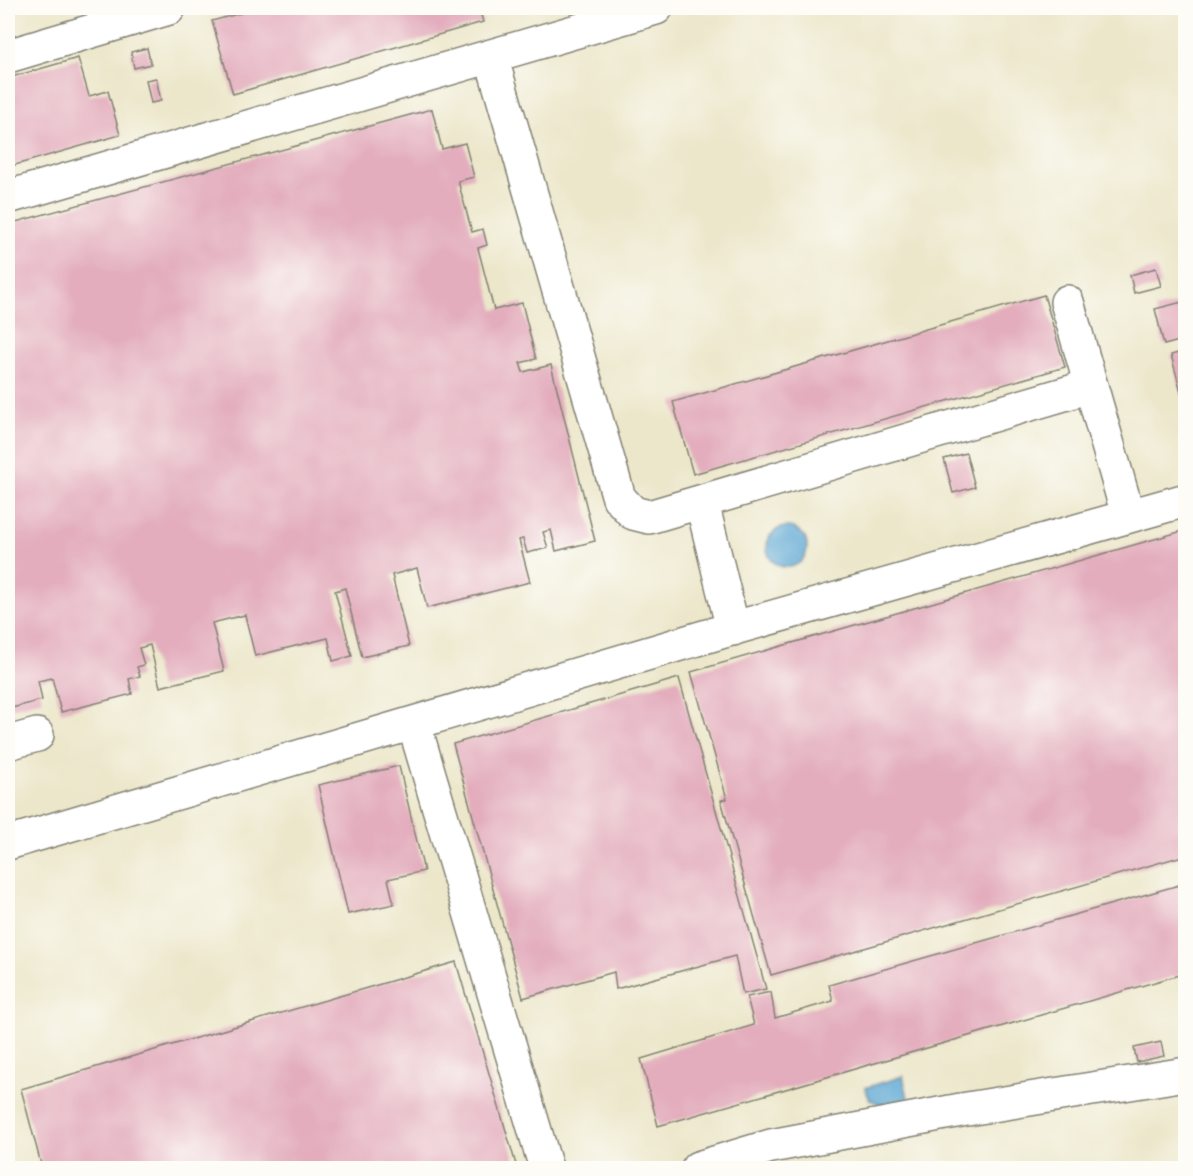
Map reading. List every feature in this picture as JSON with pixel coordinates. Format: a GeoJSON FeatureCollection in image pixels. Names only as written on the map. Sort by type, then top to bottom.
{"type":"FeatureCollection","features":[{"type":"Feature","properties":{"kind":"lane"},"geometry":{"type":"LineString","coordinates":[[8,197],[656,8]]}},
{"type":"Feature","properties":{"kind":"lane"},"geometry":{"type":"LineString","coordinates":[[8,56],[160,9]]}},
{"type":"Feature","properties":{"kind":"lane"},"geometry":{"type":"LineString","coordinates":[[491,56],[620,498],[633,513],[649,518],[1091,387]]}},
{"type":"Feature","properties":{"kind":"lane"},"geometry":{"type":"LineString","coordinates":[[1066,302],[1128,515]]}},
{"type":"Feature","properties":{"kind":"lane"},"geometry":{"type":"LineString","coordinates":[[8,843],[733,629],[1185,500]]}},
{"type":"Feature","properties":{"kind":"lane"},"geometry":{"type":"LineString","coordinates":[[702,503],[733,629]]}},
{"type":"Feature","properties":{"kind":"lane"},"geometry":{"type":"LineString","coordinates":[[414,724],[546,1168]]}},
{"type":"Feature","properties":{"kind":"lane"},"geometry":{"type":"LineString","coordinates":[[698,1168],[771,1146],[961,1110],[1185,1074]]}},
{"type":"Feature","properties":{"kind":"water"},"geometry":{"type":"Polygon","coordinates":[[[787,527],[801,533],[807,547],[801,561],[787,567],[773,561],[767,547],[773,533],[787,527]]]}},
{"type":"Feature","properties":{"kind":"water"},"geometry":{"type":"Polygon","coordinates":[[[903,1076],[909,1102],[887,1107],[870,1100],[865,1088],[903,1076]]]}},
{"type":"Feature","properties":{"kind":"building"},"geometry":{"type":"Polygon","coordinates":[[[259,8],[479,8],[483,22],[233,94],[212,21],[259,8]]]}},
{"type":"Feature","properties":{"kind":"building"},"geometry":{"type":"Polygon","coordinates":[[[147,48],[151,64],[134,68],[131,52],[147,48]]]}},
{"type":"Feature","properties":{"kind":"building"},"geometry":{"type":"Polygon","coordinates":[[[78,58],[89,96],[108,91],[120,135],[8,167],[8,78],[78,58]]]}},
{"type":"Feature","properties":{"kind":"building"},"geometry":{"type":"Polygon","coordinates":[[[156,78],[161,101],[151,103],[146,80],[156,78]]]}},
{"type":"Feature","properties":{"kind":"building"},"geometry":{"type":"Polygon","coordinates":[[[432,109],[442,149],[465,143],[474,177],[458,181],[472,232],[483,229],[487,245],[478,248],[494,310],[522,303],[536,359],[520,363],[523,372],[551,365],[595,541],[556,551],[551,530],[543,532],[548,548],[527,553],[523,539],[519,540],[530,582],[427,608],[417,568],[392,575],[409,646],[362,657],[345,588],[335,591],[352,656],[333,661],[328,638],[255,656],[245,615],[212,623],[224,671],[160,687],[150,645],[139,648],[144,665],[137,667],[140,676],[129,679],[132,694],[61,712],[52,678],[38,681],[42,700],[8,709],[8,224],[432,109]]]}},
{"type":"Feature","properties":{"kind":"building"},"geometry":{"type":"Polygon","coordinates":[[[1156,268],[1161,286],[1134,293],[1130,275],[1156,268]]]}},
{"type":"Feature","properties":{"kind":"building"},"geometry":{"type":"Polygon","coordinates":[[[1044,295],[1065,367],[693,474],[673,402],[1044,295]]]}},
{"type":"Feature","properties":{"kind":"building"},"geometry":{"type":"Polygon","coordinates":[[[1186,301],[1186,346],[1183,340],[1164,345],[1155,309],[1186,301]]]}},
{"type":"Feature","properties":{"kind":"building"},"geometry":{"type":"Polygon","coordinates":[[[1186,351],[1186,407],[1185,407],[1171,355],[1186,351]]]}},
{"type":"Feature","properties":{"kind":"building"},"geometry":{"type":"Polygon","coordinates":[[[966,453],[975,487],[953,493],[944,459],[966,453]]]}},
{"type":"Feature","properties":{"kind":"building"},"geometry":{"type":"Polygon","coordinates":[[[1186,530],[1186,855],[771,975],[721,800],[727,799],[691,672],[1186,530]]]}},
{"type":"Feature","properties":{"kind":"building"},"geometry":{"type":"Polygon","coordinates":[[[679,678],[766,989],[743,994],[735,956],[616,989],[614,972],[523,998],[453,744],[679,678]]]}},
{"type":"Feature","properties":{"kind":"building"},"geometry":{"type":"Polygon","coordinates":[[[399,766],[424,871],[388,879],[394,904],[348,914],[318,785],[399,766]]]}},
{"type":"Feature","properties":{"kind":"building"},"geometry":{"type":"Polygon","coordinates":[[[1186,883],[1186,973],[658,1126],[641,1059],[754,1025],[747,997],[771,992],[775,1018],[833,1001],[829,985],[1186,883]]]}},
{"type":"Feature","properties":{"kind":"building"},"geometry":{"type":"Polygon","coordinates":[[[456,962],[517,1168],[42,1168],[21,1089],[456,962]]]}},
{"type":"Feature","properties":{"kind":"building"},"geometry":{"type":"Polygon","coordinates":[[[1161,1042],[1164,1056],[1137,1062],[1134,1048],[1161,1042]]]}}]}
